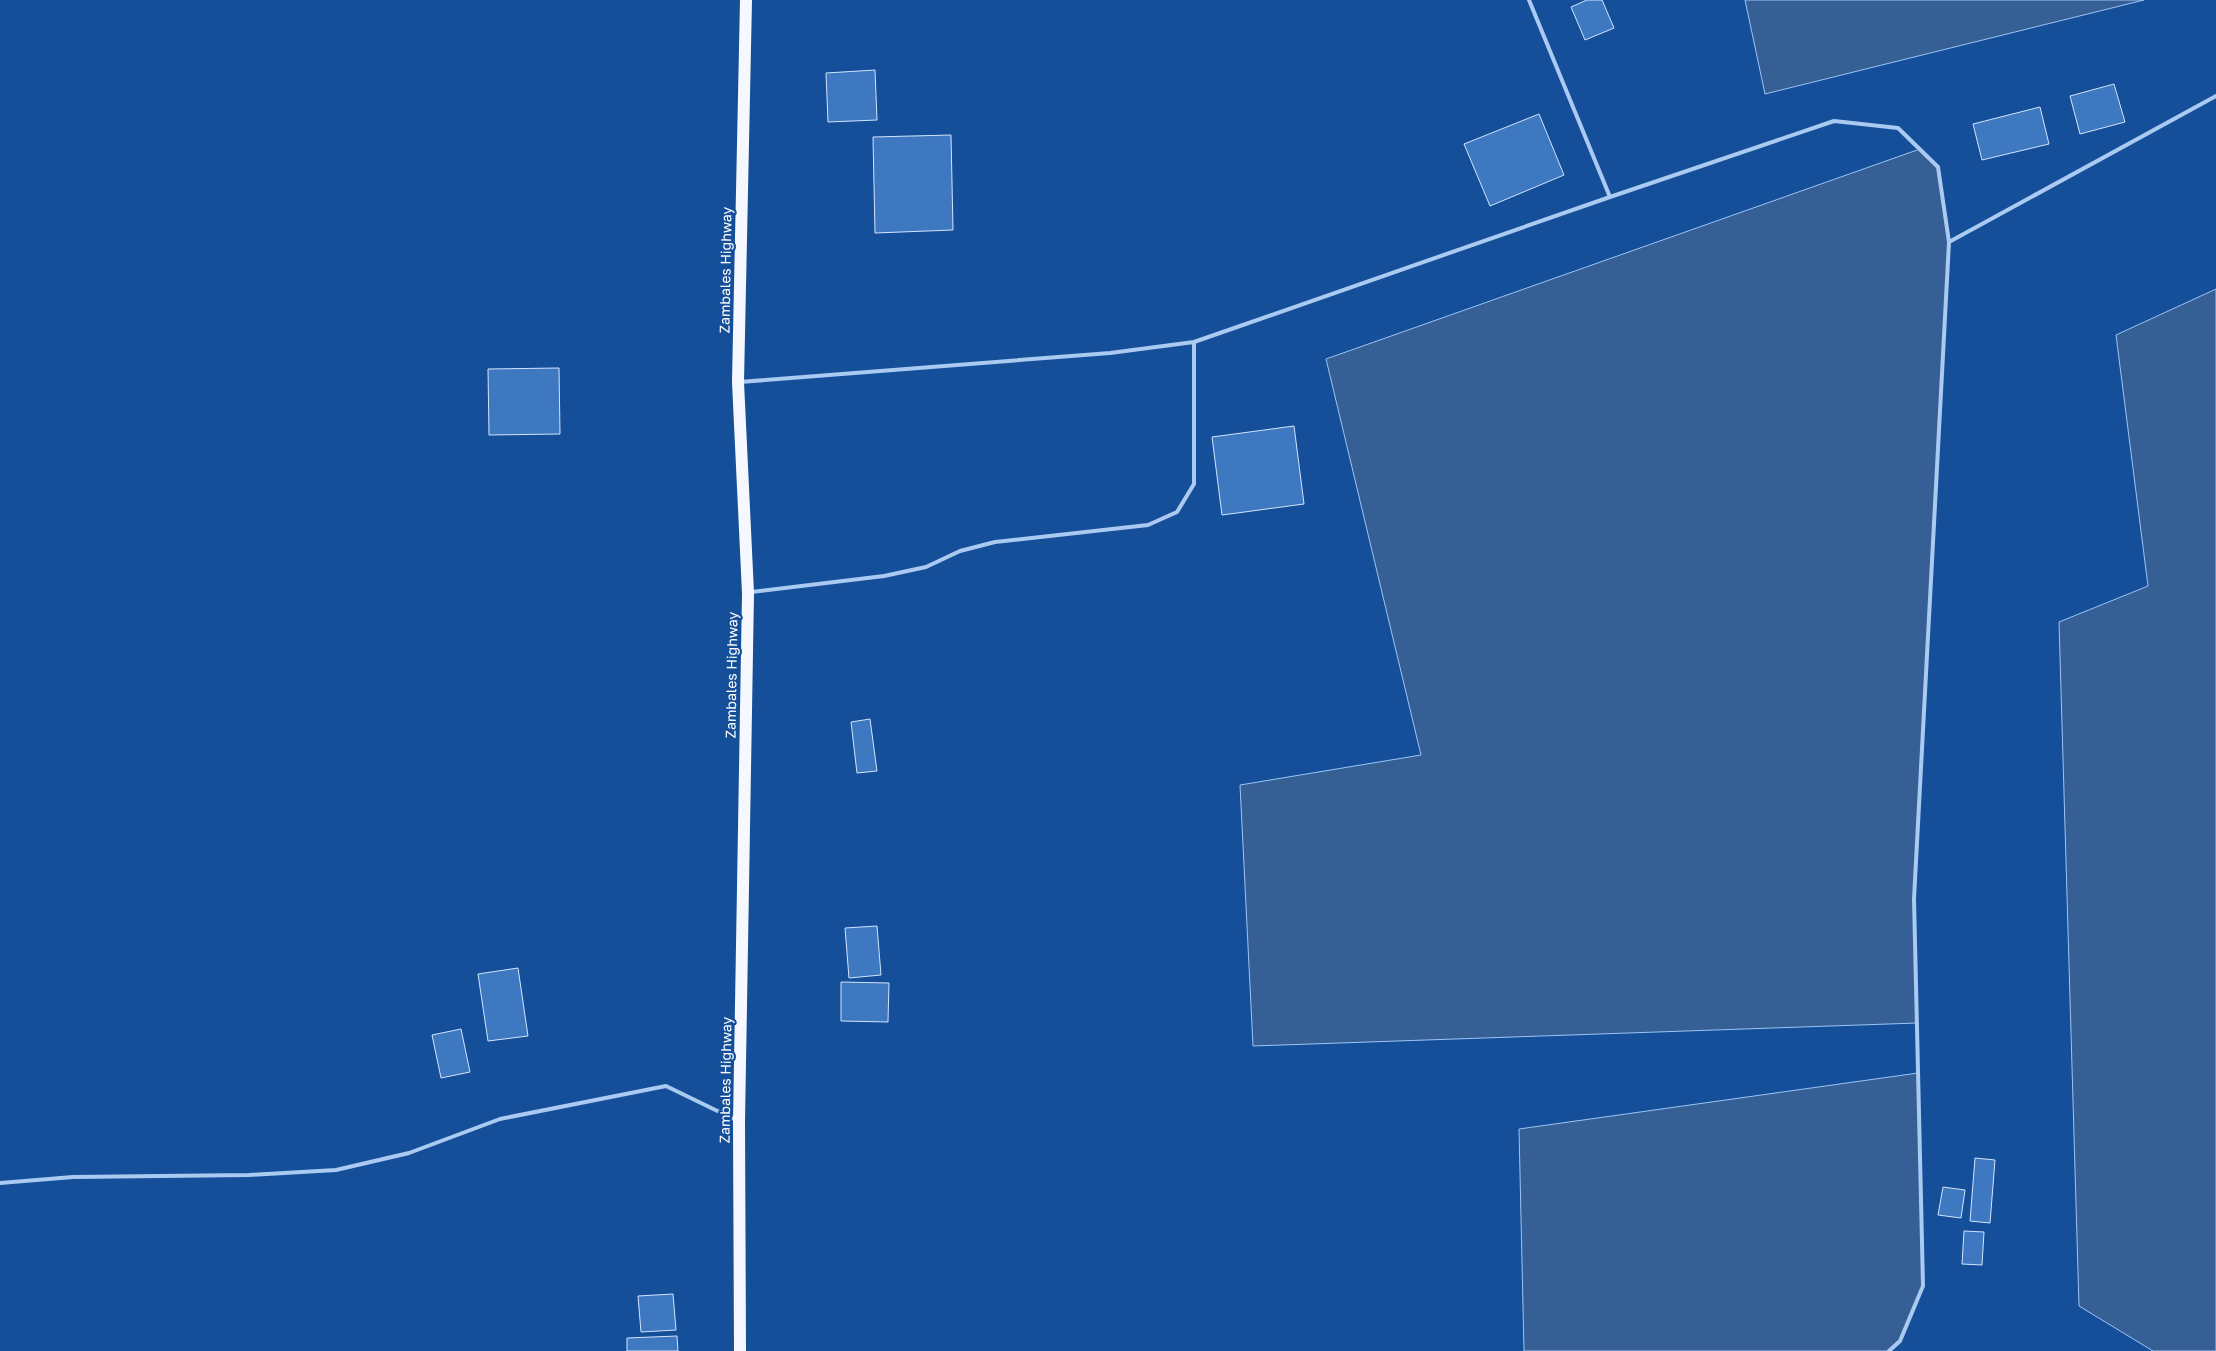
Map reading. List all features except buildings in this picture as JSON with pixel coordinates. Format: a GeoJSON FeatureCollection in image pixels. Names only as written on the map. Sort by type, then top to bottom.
{"type":"FeatureCollection","features":[{"type":"Feature","properties":{"kind":"main road","name":"Zambales Highway"},"geometry":{"type":"LineString","coordinates":[[740,1351],[739,1122],[748,593],[738,382],[746,0]]}},
{"type":"Feature","properties":{"kind":"lane"},"geometry":{"type":"LineString","coordinates":[[1529,0],[1610,197]]}},
{"type":"Feature","properties":{"kind":"lane"},"geometry":{"type":"LineString","coordinates":[[1949,242],[2216,96]]}},
{"type":"Feature","properties":{"kind":"lane"},"geometry":{"type":"LineString","coordinates":[[738,382],[1110,353],[1194,342],[1834,121],[1898,128],[1938,167],[1949,242],[1914,899],[1924,1286],[1900,1341],[1889,1351]]}},
{"type":"Feature","properties":{"kind":"lane"},"geometry":{"type":"LineString","coordinates":[[748,593],[884,576],[926,567],[960,551],[994,542],[1148,524],[1177,512],[1194,484],[1194,342]]}},
{"type":"Feature","properties":{"kind":"lane"},"geometry":{"type":"LineString","coordinates":[[0,1183],[72,1176],[249,1174],[336,1170],[409,1153],[500,1119],[666,1086],[739,1122]]}},
{"type":"Feature","properties":{"kind":"water"},"geometry":{"type":"Polygon","coordinates":[[[1745,0],[2144,0],[1765,94],[1745,0]]]}},
{"type":"Feature","properties":{"kind":"water"},"geometry":{"type":"Polygon","coordinates":[[[1920,149],[1938,167],[1949,242],[1914,899],[1917,1023],[1253,1046],[1240,785],[1421,755],[1326,359],[1920,149]]]}},
{"type":"Feature","properties":{"kind":"water"},"geometry":{"type":"Polygon","coordinates":[[[2216,289],[2216,1351],[2153,1351],[2079,1306],[2059,622],[2148,586],[2116,335],[2216,289]]]}},
{"type":"Feature","properties":{"kind":"water"},"geometry":{"type":"Polygon","coordinates":[[[1918,1073],[1923,1286],[1900,1341],[1889,1351],[1524,1351],[1519,1129],[1918,1073]]]}}]}
